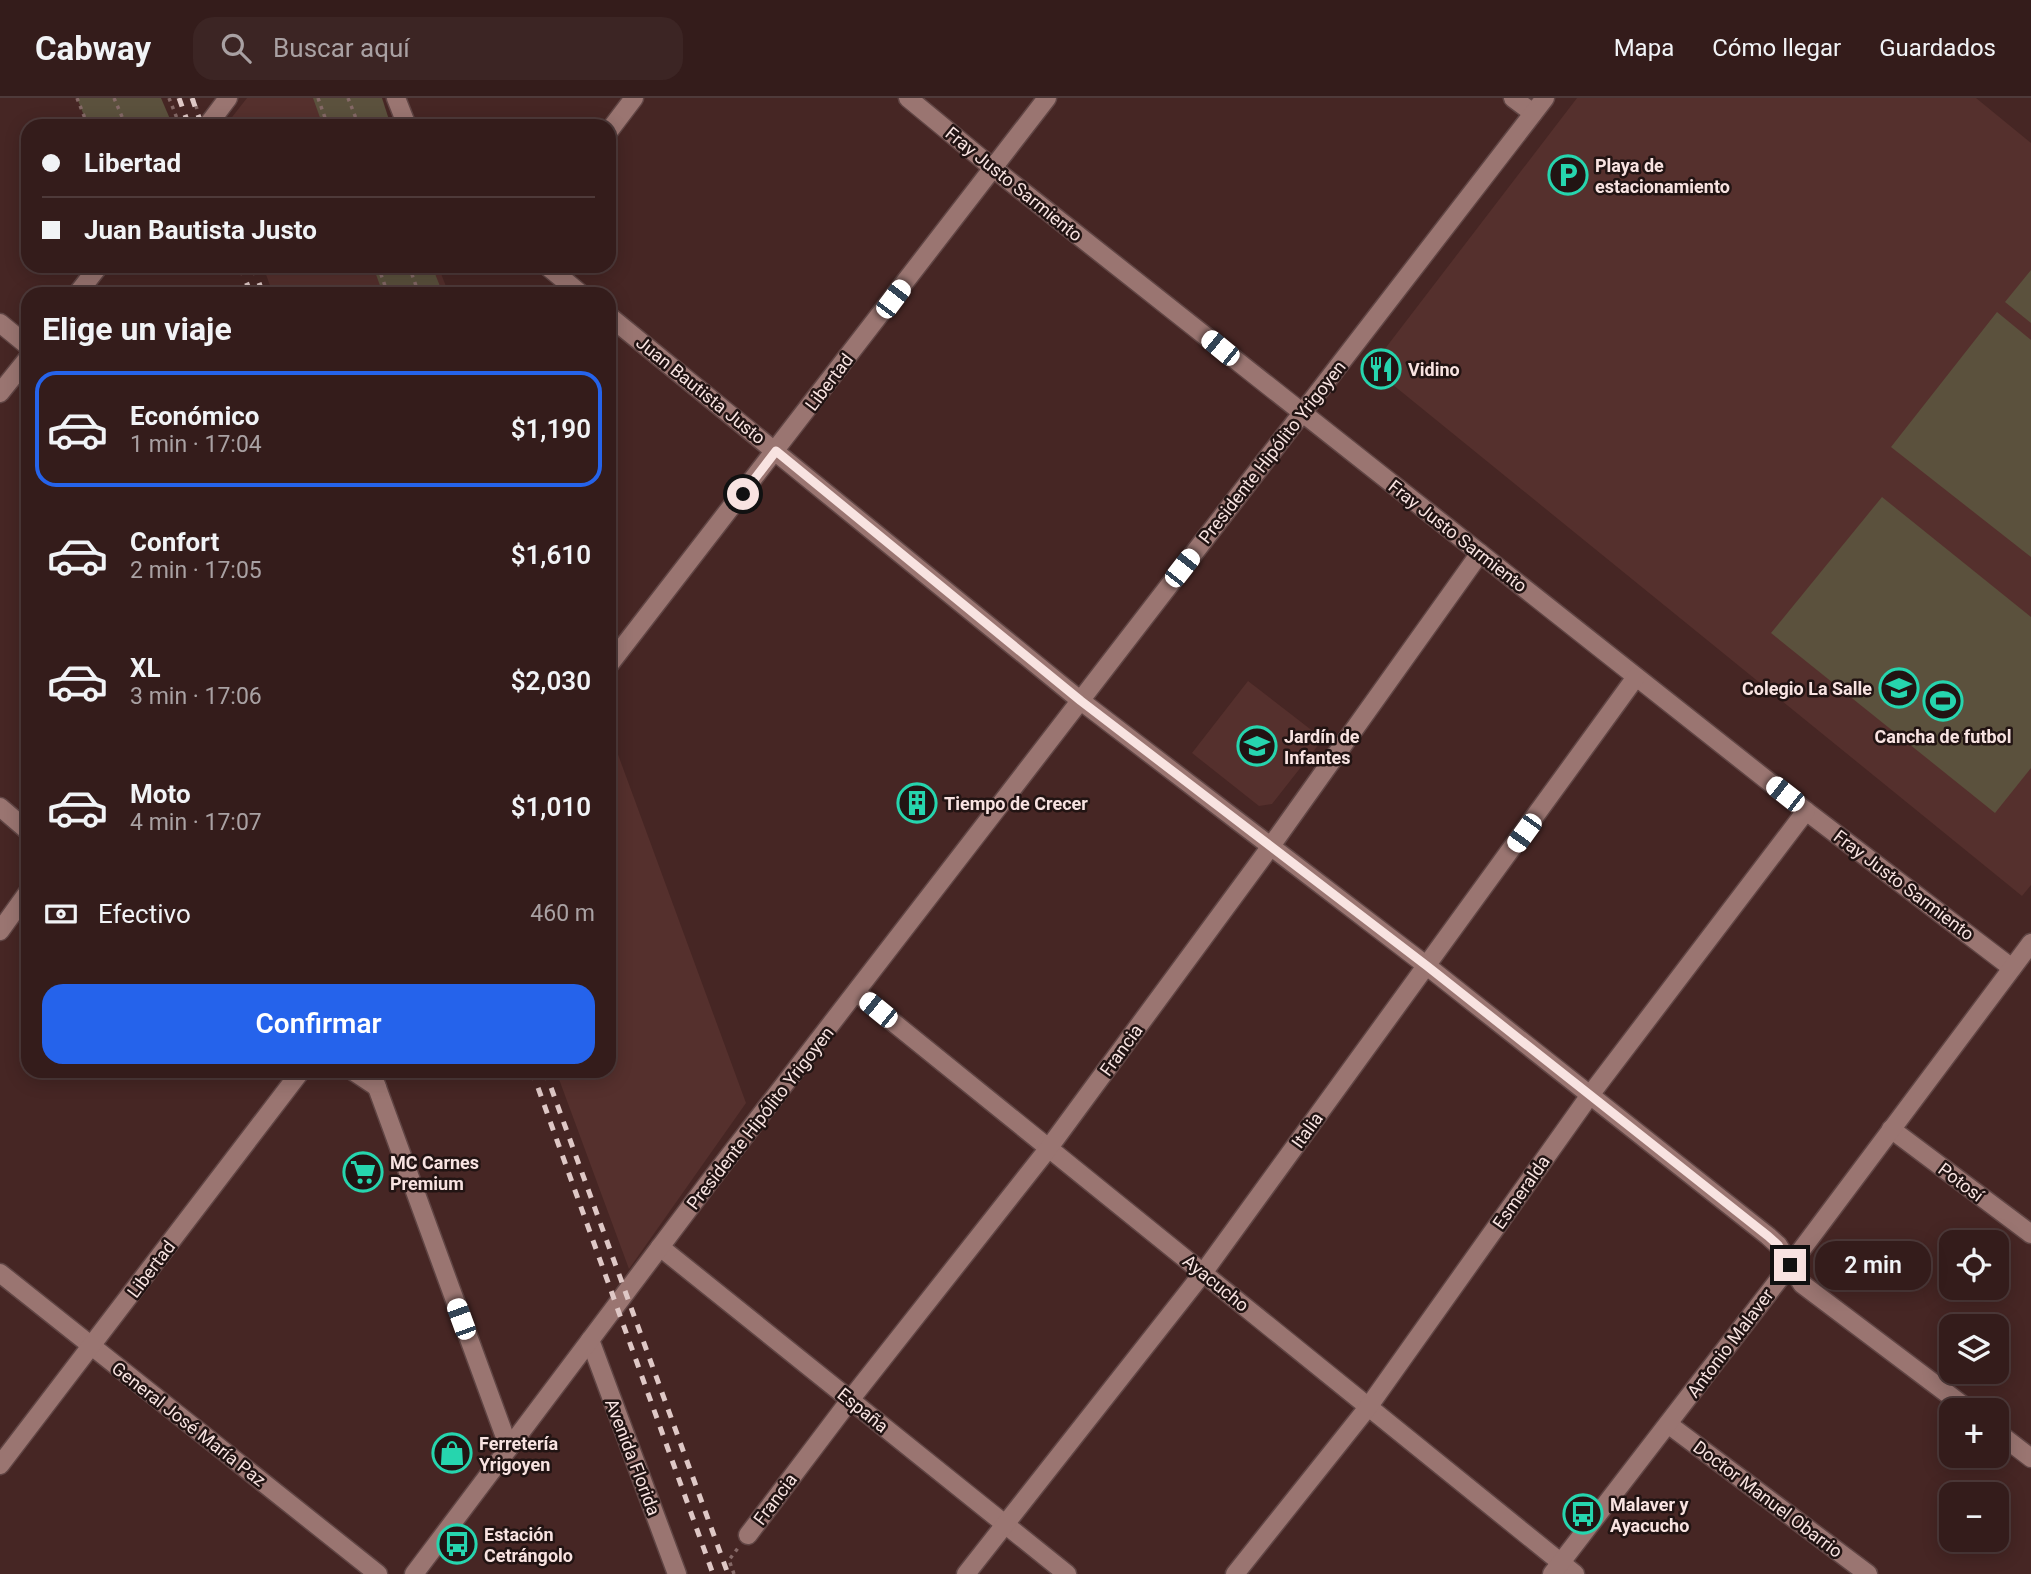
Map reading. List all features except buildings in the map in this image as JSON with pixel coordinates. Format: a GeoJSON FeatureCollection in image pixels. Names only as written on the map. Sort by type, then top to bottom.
{"type":"FeatureCollection","features":[{"type":"Feature","properties":{"kind":"street"},"geometry":{"type":"LineString","coordinates":[[212,119],[228,98]]}},
{"type":"Feature","properties":{"kind":"street"},"geometry":{"type":"LineString","coordinates":[[396,98],[404,119]]}},
{"type":"Feature","properties":{"kind":"street"},"geometry":{"type":"LineString","coordinates":[[616,122],[635,98]]}},
{"type":"Feature","properties":{"kind":"street","name":"Fray Justo Sarmiento"},"geometry":{"type":"LineString","coordinates":[[908,98],[1806,811],[2012,968]]}},
{"type":"Feature","properties":{"kind":"street","name":"Libertad"},"geometry":{"type":"LineString","coordinates":[[616,656],[1047,98]]}},
{"type":"Feature","properties":{"kind":"street"},"geometry":{"type":"LineString","coordinates":[[1513,98],[1533,113]]}},
{"type":"Feature","properties":{"kind":"street","name":"Presidente Hipólito Yrigoyen"},"geometry":{"type":"LineString","coordinates":[[414,1574],[660,1247],[1545,98]]}},
{"type":"Feature","properties":{"kind":"street"},"geometry":{"type":"LineString","coordinates":[[556,273],[572,287]]}},
{"type":"Feature","properties":{"kind":"street","name":"Juan Bautista Justo"},"geometry":{"type":"LineString","coordinates":[[616,322],[1081,701],[1427,966],[1778,1245],[1802,1284],[1953,1398]]}},
{"type":"Feature","properties":{"kind":"street"},"geometry":{"type":"LineString","coordinates":[[0,323],[21,340]]}},
{"type":"Feature","properties":{"kind":"street"},"geometry":{"type":"LineString","coordinates":[[0,393],[21,367]]}},
{"type":"Feature","properties":{"kind":"street","name":"Francia"},"geometry":{"type":"LineString","coordinates":[[748,1535],[850,1400],[1048,1149],[1271,846],[1480,553]]}},
{"type":"Feature","properties":{"kind":"street","name":"Italia"},"geometry":{"type":"LineString","coordinates":[[967,1574],[1203,1273],[1636,677]]}},
{"type":"Feature","properties":{"kind":"street"},"geometry":{"type":"LineString","coordinates":[[0,807],[21,825]]}},
{"type":"Feature","properties":{"kind":"street","name":"Esmeralda"},"geometry":{"type":"LineString","coordinates":[[1235,1574],[1368,1406],[1590,1095],[1806,811]]}},
{"type":"Feature","properties":{"kind":"street"},"geometry":{"type":"LineString","coordinates":[[0,931],[21,902]]}},
{"type":"Feature","properties":{"kind":"street","name":"Antonio Malaver"},"geometry":{"type":"LineString","coordinates":[[1563,1570],[1668,1424],[2031,943]]}},
{"type":"Feature","properties":{"kind":"street","name":"Ayacucho"},"geometry":{"type":"LineString","coordinates":[[857,993],[1368,1406],[1563,1570]]}},
{"type":"Feature","properties":{"kind":"street","name":"Libertad"},"geometry":{"type":"LineString","coordinates":[[0,1465],[296,1078]]}},
{"type":"Feature","properties":{"kind":"street"},"geometry":{"type":"LineString","coordinates":[[374,1079],[509,1448]]}},
{"type":"Feature","properties":{"kind":"street","name":"Potosí"},"geometry":{"type":"LineString","coordinates":[[1891,1129],[2031,1234]]}},
{"type":"Feature","properties":{"kind":"street","name":"España"},"geometry":{"type":"LineString","coordinates":[[660,1247],[1067,1574]]}},
{"type":"Feature","properties":{"kind":"street","name":"General José María Paz"},"geometry":{"type":"LineString","coordinates":[[0,1273],[378,1574]]}},
{"type":"Feature","properties":{"kind":"street","name":"Avenida Florida"},"geometry":{"type":"LineString","coordinates":[[590,1340],[677,1574]]}},
{"type":"Feature","properties":{"kind":"street","name":"Doctor Manuel Obarrio"},"geometry":{"type":"LineString","coordinates":[[1668,1424],[1867,1574]]}},
{"type":"Feature","properties":{"kind":"street"},"geometry":{"type":"LineString","coordinates":[[2009,1441],[2031,1458]]}},
{"type":"Feature","properties":{"kind":"path"},"geometry":{"type":"LineString","coordinates":[[77,98],[85,119]]}},
{"type":"Feature","properties":{"kind":"path"},"geometry":{"type":"LineString","coordinates":[[114,98],[123,119]]}},
{"type":"Feature","properties":{"kind":"path"},"geometry":{"type":"LineString","coordinates":[[169,98],[177,119]]}},
{"type":"Feature","properties":{"kind":"path"},"geometry":{"type":"LineString","coordinates":[[318,98],[326,119]]}},
{"type":"Feature","properties":{"kind":"path"},"geometry":{"type":"LineString","coordinates":[[348,98],[356,119]]}},
{"type":"Feature","properties":{"kind":"path"},"geometry":{"type":"LineString","coordinates":[[734,1574],[729,1560],[748,1535]]}},
{"type":"Feature","properties":{"kind":"shaded area"},"geometry":{"type":"Polygon","coordinates":[[[77,98],[161,98],[170,119],[85,119],[77,98]]]}},
{"type":"Feature","properties":{"kind":"shaded area"},"geometry":{"type":"Polygon","coordinates":[[[247,98],[379,98],[386,119],[230,119],[247,98]]]}},
{"type":"Feature","properties":{"kind":"shaded area"},"geometry":{"type":"Polygon","coordinates":[[[313,98],[382,98],[389,119],[320,119],[313,98]]]}},
{"type":"Feature","properties":{"kind":"shaded area","name":"Colegio La Salle"},"geometry":{"type":"Polygon","coordinates":[[[1577,98],[1976,98],[2031,143],[2031,885],[2022,896],[1371,367],[1577,98]]]}},
{"type":"Feature","properties":{"kind":"shaded area"},"geometry":{"type":"Polygon","coordinates":[[[2031,270],[2031,323],[2005,302],[2031,270]]]}},
{"type":"Feature","properties":{"kind":"shaded area"},"geometry":{"type":"Polygon","coordinates":[[[266,273],[441,273],[446,287],[270,287],[266,273]]]}},
{"type":"Feature","properties":{"kind":"shaded area"},"geometry":{"type":"Polygon","coordinates":[[[376,273],[435,273],[440,287],[380,287],[376,273]]]}},
{"type":"Feature","properties":{"kind":"shaded area"},"geometry":{"type":"Polygon","coordinates":[[[1997,312],[2031,340],[2031,557],[1891,447],[1997,312]]]}},
{"type":"Feature","properties":{"kind":"shaded area","name":"Cancha de futbol"},"geometry":{"type":"Polygon","coordinates":[[[1882,497],[2031,617],[2031,768],[1995,813],[1771,633],[1882,497]]]}},
{"type":"Feature","properties":{"kind":"shaded area","name":"Jardín de Infantes"},"geometry":{"type":"Polygon","coordinates":[[[1248,681],[1323,739],[1272,804],[1259,806],[1192,753],[1248,681]]]}},
{"type":"Feature","properties":{"kind":"shaded area"},"geometry":{"type":"Polygon","coordinates":[[[616,749],[746,1103],[629,1269],[559,1078],[616,1078],[616,749]]]}},
{"type":"Feature","properties":{"kind":"railway"},"geometry":{"type":"LineString","coordinates":[[179,98],[186,119]]}},
{"type":"Feature","properties":{"kind":"railway"},"geometry":{"type":"LineString","coordinates":[[192,98],[200,119]]}},
{"type":"Feature","properties":{"kind":"railway"},"geometry":{"type":"LineString","coordinates":[[243,273],[248,287]]}},
{"type":"Feature","properties":{"kind":"railway"},"geometry":{"type":"LineString","coordinates":[[256,273],[260,287]]}},
{"type":"Feature","properties":{"kind":"railway"},"geometry":{"type":"LineString","coordinates":[[535,1078],[713,1574]]}},
{"type":"Feature","properties":{"kind":"railway"},"geometry":{"type":"LineString","coordinates":[[548,1078],[728,1574]]}},
{"type":"Feature","properties":{"kind":"place","name":"Playa de estacionamiento"},"geometry":{"type":"Point","coordinates":[1568,175]}},
{"type":"Feature","properties":{"kind":"place","name":"Vidino"},"geometry":{"type":"Point","coordinates":[1381,369]}},
{"type":"Feature","properties":{"kind":"place","name":"Colegio La Salle"},"geometry":{"type":"Point","coordinates":[1899,688]}},
{"type":"Feature","properties":{"kind":"place","name":"Cancha de futbol"},"geometry":{"type":"Point","coordinates":[1943,701]}},
{"type":"Feature","properties":{"kind":"place","name":"Jardín de Infantes"},"geometry":{"type":"Point","coordinates":[1257,746]}},
{"type":"Feature","properties":{"kind":"place","name":"Tiempo de Crecer"},"geometry":{"type":"Point","coordinates":[917,803]}},
{"type":"Feature","properties":{"kind":"place","name":"MC Carnes Premium"},"geometry":{"type":"Point","coordinates":[363,1172]}},
{"type":"Feature","properties":{"kind":"place","name":"Ferretería Yrigoyen"},"geometry":{"type":"Point","coordinates":[452,1453]}},
{"type":"Feature","properties":{"kind":"place","name":"Malaver y Ayacucho"},"geometry":{"type":"Point","coordinates":[1583,1514]}},
{"type":"Feature","properties":{"kind":"place","name":"Estación Cetrángolo"},"geometry":{"type":"Point","coordinates":[457,1544]}},
{"type":"Feature","properties":{"kind":"route"},"geometry":{"type":"LineString","coordinates":[[743,494],[776,451],[1081,701],[1427,966],[1768,1236],[1778,1245],[1790,1265]]}}]}
